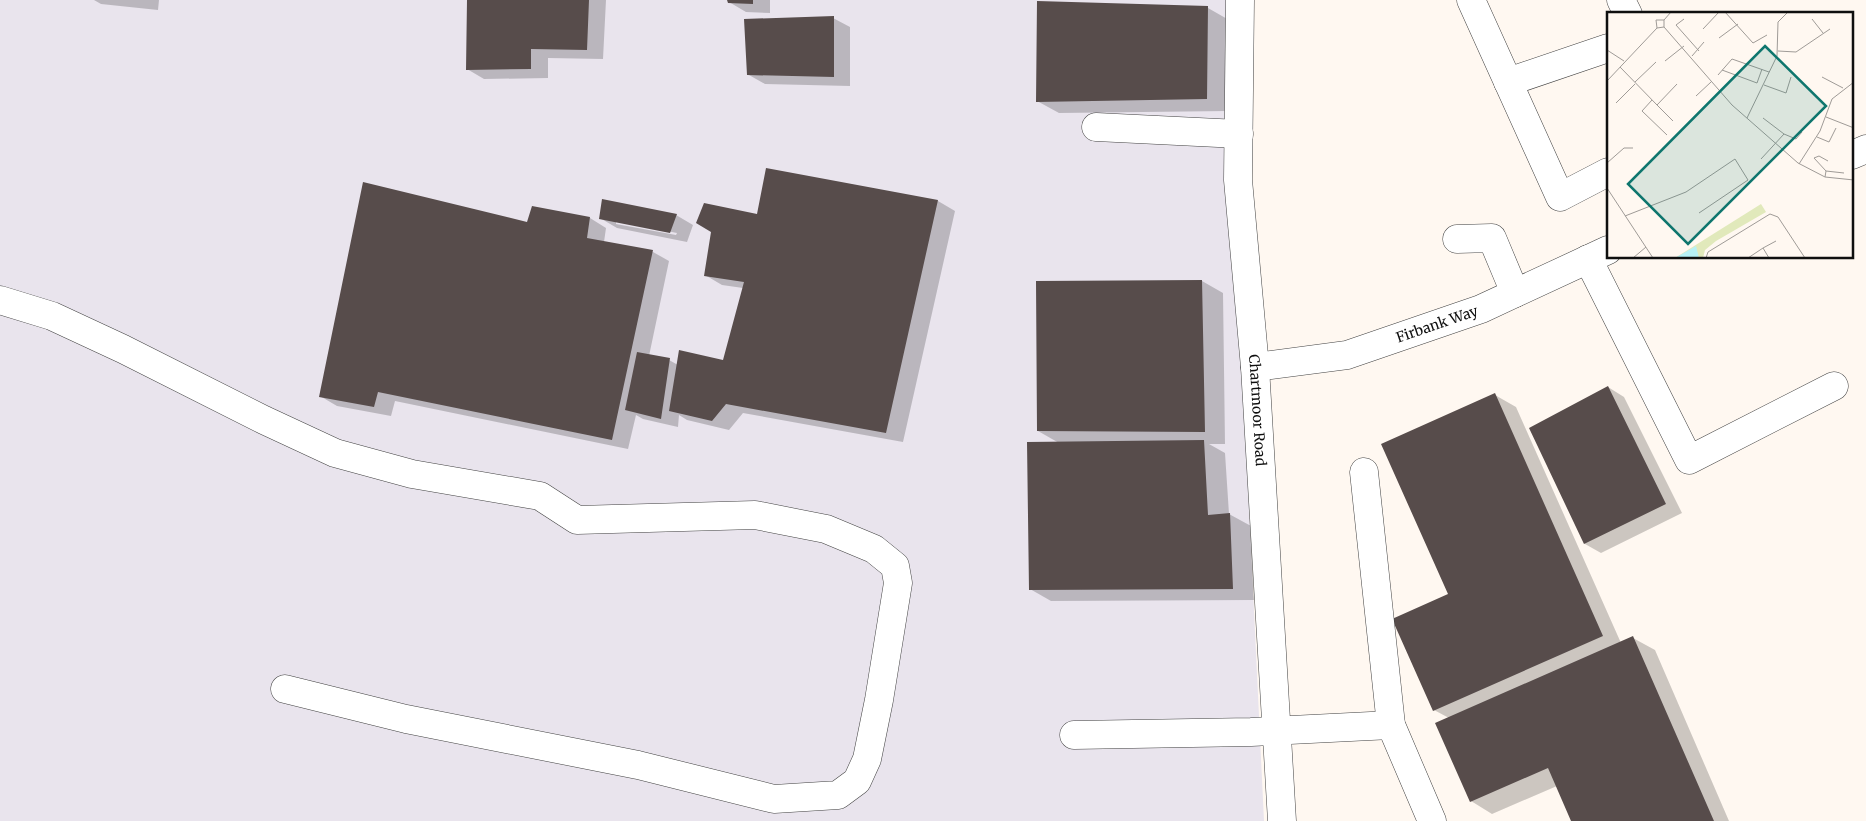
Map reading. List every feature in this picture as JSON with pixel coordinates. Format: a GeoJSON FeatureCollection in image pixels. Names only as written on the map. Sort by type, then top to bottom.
{"type":"FeatureCollection","features":[{"type":"Feature","properties":{"kind":"street","name":"Chartmoor Road"},"geometry":{"type":"LineString","coordinates":[[1240,0],[1238,180],[1255,367],[1282,821]]}},
{"type":"Feature","properties":{"kind":"street"},"geometry":{"type":"LineString","coordinates":[[1471,0],[1560,197],[1607,173]]}},
{"type":"Feature","properties":{"kind":"street"},"geometry":{"type":"LineString","coordinates":[[1621,0],[1627,12]]}},
{"type":"Feature","properties":{"kind":"street"},"geometry":{"type":"LineString","coordinates":[[1508,82],[1607,48]]}},
{"type":"Feature","properties":{"kind":"street"},"geometry":{"type":"LineString","coordinates":[[1096,127],[1239,134]]}},
{"type":"Feature","properties":{"kind":"street"},"geometry":{"type":"LineString","coordinates":[[1854,155],[1866,149]]}},
{"type":"Feature","properties":{"kind":"street"},"geometry":{"type":"LineString","coordinates":[[1457,239],[1492,238],[1515,293]]}},
{"type":"Feature","properties":{"kind":"street"},"geometry":{"type":"LineString","coordinates":[[1598,255],[1641,366],[1689,460],[1834,386]]}},
{"type":"Feature","properties":{"kind":"street","name":"Firbank Way"},"geometry":{"type":"LineString","coordinates":[[1255,367],[1347,356],[1481,309],[1598,255]]}},
{"type":"Feature","properties":{"kind":"street"},"geometry":{"type":"LineString","coordinates":[[0,300],[52,316],[335,453],[412,474],[540,496],[577,520],[755,515],[826,529],[874,550],[896,566],[898,583],[879,700],[867,759],[857,781],[838,795],[774,798],[638,765],[406,719],[285,689]]}},
{"type":"Feature","properties":{"kind":"street"},"geometry":{"type":"LineString","coordinates":[[1364,472],[1391,725],[1432,821]]}},
{"type":"Feature","properties":{"kind":"street"},"geometry":{"type":"LineString","coordinates":[[1074,735],[1277,731],[1391,725]]}},
{"type":"Feature","properties":{"kind":"shaded area"},"geometry":{"type":"Polygon","coordinates":[[[0,0],[1230,0],[1241,337],[1264,821],[0,821],[0,0]]]}},
{"type":"Feature","properties":{"kind":"building"},"geometry":{"type":"Polygon","coordinates":[[[467,0],[589,0],[587,50],[531,49],[531,69],[466,70],[467,0]]]}},
{"type":"Feature","properties":{"kind":"building"},"geometry":{"type":"Polygon","coordinates":[[[727,0],[753,0],[753,4],[728,3],[727,0]]]}},
{"type":"Feature","properties":{"kind":"building"},"geometry":{"type":"Polygon","coordinates":[[[1037,1],[1208,6],[1207,99],[1036,102],[1037,1]]]}},
{"type":"Feature","properties":{"kind":"building"},"geometry":{"type":"Polygon","coordinates":[[[834,16],[834,77],[747,75],[744,19],[834,16]]]}},
{"type":"Feature","properties":{"kind":"building"},"geometry":{"type":"Polygon","coordinates":[[[766,168],[938,200],[886,433],[726,404],[712,421],[669,411],[679,350],[723,360],[744,282],[704,276],[711,232],[696,223],[704,203],[757,214],[766,168]]]}},
{"type":"Feature","properties":{"kind":"building"},"geometry":{"type":"Polygon","coordinates":[[[363,182],[527,222],[532,206],[590,217],[587,238],[653,250],[612,440],[378,392],[374,407],[319,397],[363,182]]]}},
{"type":"Feature","properties":{"kind":"building"},"geometry":{"type":"Polygon","coordinates":[[[602,199],[677,214],[670,233],[599,219],[602,199]]]}},
{"type":"Feature","properties":{"kind":"building"},"geometry":{"type":"Polygon","coordinates":[[[1202,280],[1205,432],[1037,431],[1036,281],[1202,280]]]}},
{"type":"Feature","properties":{"kind":"building"},"geometry":{"type":"Polygon","coordinates":[[[637,352],[670,358],[661,419],[625,410],[637,352]]]}},
{"type":"Feature","properties":{"kind":"building"},"geometry":{"type":"Polygon","coordinates":[[[1608,386],[1666,504],[1584,544],[1529,428],[1608,386]]]}},
{"type":"Feature","properties":{"kind":"building"},"geometry":{"type":"Polygon","coordinates":[[[1495,393],[1603,636],[1433,711],[1392,619],[1448,594],[1381,444],[1495,393]]]}},
{"type":"Feature","properties":{"kind":"building"},"geometry":{"type":"Polygon","coordinates":[[[1204,440],[1208,515],[1230,513],[1233,589],[1029,590],[1027,442],[1204,440]]]}},
{"type":"Feature","properties":{"kind":"building"},"geometry":{"type":"Polygon","coordinates":[[[1633,636],[1714,821],[1571,821],[1548,768],[1470,802],[1435,723],[1633,636]]]}}]}
